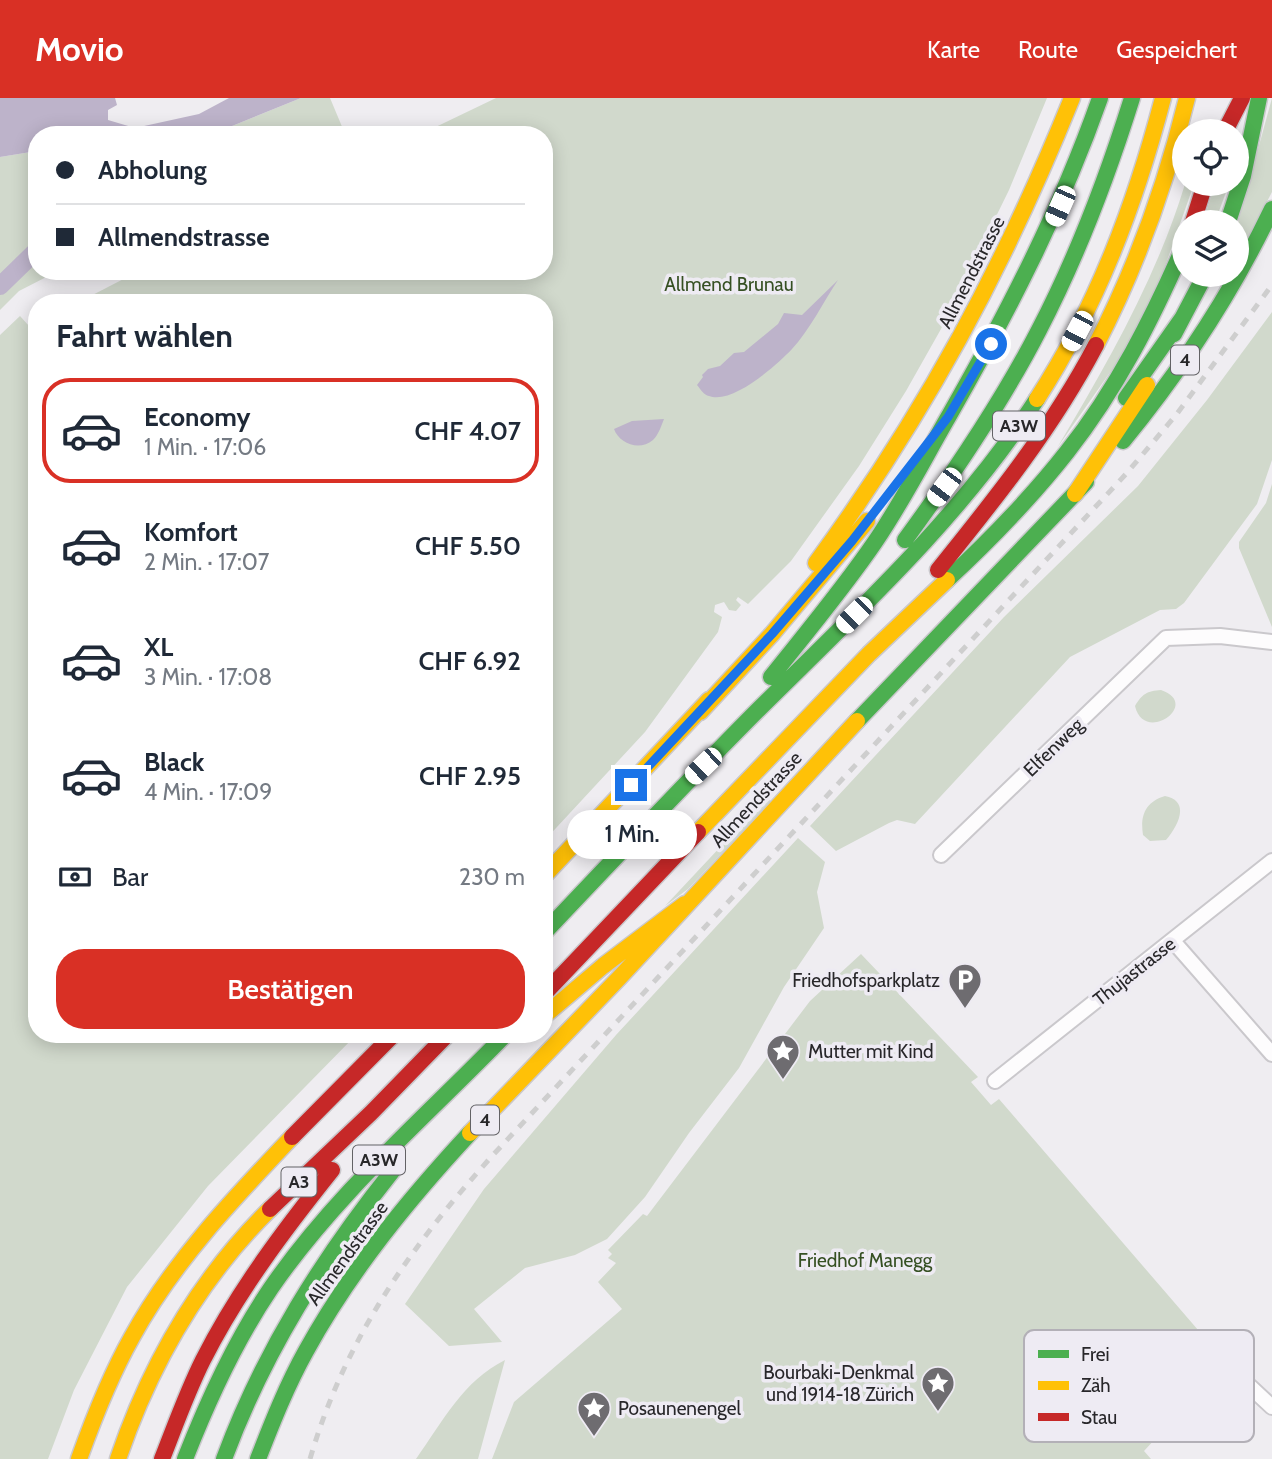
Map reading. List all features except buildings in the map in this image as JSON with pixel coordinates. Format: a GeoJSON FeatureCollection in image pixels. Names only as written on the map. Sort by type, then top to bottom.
{"type":"FeatureCollection","features":[{"type":"Feature","properties":{"kind":"main road","name":"Allmendstrasse"},"geometry":{"type":"LineString","coordinates":[[553,866],[699,712],[829,546],[906,433],[972,318],[1015,233],[1072,98]]}},
{"type":"Feature","properties":{"kind":"main road"},"geometry":{"type":"LineString","coordinates":[[687,782],[829,604],[886,526],[915,479],[1028,276],[1060,206],[1100,98]]}},
{"type":"Feature","properties":{"kind":"main road"},"geometry":{"type":"LineString","coordinates":[[817,652],[957,470],[1027,355],[1067,276],[1096,206],[1132,98]]}},
{"type":"Feature","properties":{"kind":"main road","name":"A3W"},"geometry":{"type":"LineString","coordinates":[[553,923],[687,782],[911,558],[967,494],[1018,428],[1066,351],[1123,230],[1149,153],[1163,98]]}},
{"type":"Feature","properties":{"kind":"main road","name":"A3W"},"geometry":{"type":"LineString","coordinates":[[553,985],[871,653],[1041,437],[1068,394],[1124,288],[1172,159],[1187,98]]}},
{"type":"Feature","properties":{"kind":"main road"},"geometry":{"type":"LineString","coordinates":[[1231,119],[1242,98]]}},
{"type":"Feature","properties":{"kind":"main road"},"geometry":{"type":"LineString","coordinates":[[1232,210],[1243,176],[1259,98]]}},
{"type":"Feature","properties":{"kind":"main road","name":"Allmendstrasse"},"geometry":{"type":"LineString","coordinates":[[258,1459],[305,1352],[370,1252],[444,1163],[1124,440],[1175,374],[1233,285],[1272,209]]}},
{"type":"Feature","properties":{"kind":"main road"},"geometry":{"type":"LineString","coordinates":[[871,653],[962,568],[1018,510],[1066,453],[1124,371],[1172,273]]}},
{"type":"Feature","properties":{"kind":"main road"},"geometry":{"type":"LineString","coordinates":[[1075,494],[1152,376],[1199,287]]}},
{"type":"Feature","properties":{"kind":"main road"},"geometry":{"type":"LineString","coordinates":[[781,747],[897,648],[987,561],[1059,482],[1098,434],[1183,317]]}},
{"type":"Feature","properties":{"kind":"main road"},"geometry":{"type":"LineString","coordinates":[[699,712],[772,634],[852,541],[948,417]]}},
{"type":"Feature","properties":{"kind":"main road"},"geometry":{"type":"LineString","coordinates":[[553,1008],[603,966],[685,904]]}},
{"type":"Feature","properties":{"kind":"main road"},"geometry":{"type":"LineString","coordinates":[[79,1459],[91,1422],[116,1365],[135,1328],[171,1275],[228,1206],[385,1043]]}},
{"type":"Feature","properties":{"kind":"main road"},"geometry":{"type":"LineString","coordinates":[[397,1088],[440,1043]]}},
{"type":"Feature","properties":{"kind":"main road","name":"A3W"},"geometry":{"type":"LineString","coordinates":[[185,1459],[228,1360],[271,1287],[304,1243],[395,1143],[497,1043]]}},
{"type":"Feature","properties":{"kind":"main road","name":"A3W"},"geometry":{"type":"LineString","coordinates":[[224,1459],[252,1390],[297,1305],[335,1245],[498,1043]]}},
{"type":"Feature","properties":{"kind":"main road"},"geometry":{"type":"LineString","coordinates":[[471,1078],[512,1043]]}},
{"type":"Feature","properties":{"kind":"main road","name":"A3"},"geometry":{"type":"LineString","coordinates":[[162,1459],[210,1348],[253,1276],[287,1228],[397,1088]]}},
{"type":"Feature","properties":{"kind":"main road","name":"A3"},"geometry":{"type":"LineString","coordinates":[[118,1459],[152,1374],[182,1321],[238,1242],[397,1088]]}},
{"type":"Feature","properties":{"kind":"street","name":"Elfenweg"},"geometry":{"type":"LineString","coordinates":[[941,855],[1166,638],[1220,636],[1272,642]]}},
{"type":"Feature","properties":{"kind":"street","name":"Thujastrasse"},"geometry":{"type":"LineString","coordinates":[[995,1081],[1272,861]]}},
{"type":"Feature","properties":{"kind":"street"},"geometry":{"type":"LineString","coordinates":[[1172,941],[1272,1054]]}},
{"type":"Feature","properties":{"kind":"street"},"geometry":{"type":"LineString","coordinates":[[1254,1390],[1272,1407]]}},
{"type":"Feature","properties":{"kind":"green space"},"geometry":{"type":"Polygon","coordinates":[[[301,98],[330,98],[342,126],[232,126],[301,98]]]}},
{"type":"Feature","properties":{"kind":"green space","name":"Allmend Brunau"},"geometry":{"type":"Polygon","coordinates":[[[496,98],[1047,98],[1009,190],[941,329],[859,466],[791,561],[748,604],[738,597],[736,600],[741,605],[736,611],[729,610],[724,602],[715,605],[714,612],[722,617],[718,632],[645,732],[553,831],[553,294],[94,294],[122,280],[553,280],[553,126],[438,126],[496,98]]]}},
{"type":"Feature","properties":{"kind":"green space"},"geometry":{"type":"Polygon","coordinates":[[[1272,98],[1272,192],[1249,236],[1249,210],[1241,210],[1245,196],[1249,196],[1249,182],[1272,98]]]}},
{"type":"Feature","properties":{"kind":"green space"},"geometry":{"type":"Polygon","coordinates":[[[28,152],[28,280],[40,280],[19,291],[0,310],[0,157],[28,152]]]}},
{"type":"Feature","properties":{"kind":"green space"},"geometry":{"type":"Polygon","coordinates":[[[1181,196],[1190,196],[1185,210],[1177,210],[1181,196]]]}},
{"type":"Feature","properties":{"kind":"green space"},"geometry":{"type":"Polygon","coordinates":[[[1211,196],[1225,196],[1219,210],[1207,210],[1211,196]]]}},
{"type":"Feature","properties":{"kind":"green space"},"geometry":{"type":"Polygon","coordinates":[[[1172,224],[1172,247],[1162,275],[1125,351],[1057,448],[1112,352],[1172,224]]]}},
{"type":"Feature","properties":{"kind":"green space"},"geometry":{"type":"Polygon","coordinates":[[[1272,312],[1272,460],[1257,504],[1184,603],[1176,609],[1160,610],[1070,657],[915,824],[897,820],[836,851],[810,826],[1004,617],[1138,486],[1207,400],[1272,312]]]}},
{"type":"Feature","properties":{"kind":"green space"},"geometry":{"type":"Polygon","coordinates":[[[20,316],[28,325],[28,1043],[348,1043],[208,1186],[127,1287],[74,1390],[48,1459],[0,1459],[0,335],[20,316]]]}},
{"type":"Feature","properties":{"kind":"green space"},"geometry":{"type":"Polygon","coordinates":[[[1272,484],[1272,627],[1239,548],[1239,542],[1266,503],[1272,484]]]}},
{"type":"Feature","properties":{"kind":"green space"},"geometry":{"type":"Polygon","coordinates":[[[1161,690],[1172,696],[1176,704],[1173,711],[1158,722],[1149,722],[1140,717],[1135,706],[1140,699],[1152,691],[1161,690]]]}},
{"type":"Feature","properties":{"kind":"green space"},"geometry":{"type":"Polygon","coordinates":[[[1165,796],[1178,803],[1178,821],[1166,840],[1150,841],[1143,835],[1143,816],[1148,806],[1165,796]]]}},
{"type":"Feature","properties":{"kind":"green space"},"geometry":{"type":"Polygon","coordinates":[[[767,797],[771,801],[688,889],[665,906],[767,797]]]}},
{"type":"Feature","properties":{"kind":"green space"},"geometry":{"type":"Polygon","coordinates":[[[798,838],[825,862],[817,892],[824,928],[784,987],[739,1068],[689,1133],[645,1197],[607,1239],[575,1255],[525,1268],[474,1309],[502,1342],[449,1346],[405,1304],[484,1189],[616,1035],[798,838]]]}},
{"type":"Feature","properties":{"kind":"green space","name":"Friedhof Manegg"},"geometry":{"type":"Polygon","coordinates":[[[861,954],[978,1077],[971,1082],[991,1105],[999,1099],[1198,1330],[1024,1330],[1024,1442],[1152,1442],[1144,1451],[1151,1459],[492,1459],[514,1402],[622,1309],[598,1282],[616,1263],[608,1258],[612,1254],[608,1250],[643,1214],[647,1216],[810,1001],[861,954]]]}},
{"type":"Feature","properties":{"kind":"green space"},"geometry":{"type":"Polygon","coordinates":[[[505,1360],[478,1459],[416,1459],[466,1391],[477,1379],[505,1360]]]}},
{"type":"Feature","properties":{"kind":"shaded area"},"geometry":{"type":"Polygon","coordinates":[[[0,98],[115,98],[117,105],[108,110],[108,120],[128,126],[28,126],[28,152],[0,157],[0,98]]]}},
{"type":"Feature","properties":{"kind":"shaded area"},"geometry":{"type":"Polygon","coordinates":[[[229,98],[301,98],[232,126],[144,126],[199,114],[229,98]]]}},
{"type":"Feature","properties":{"kind":"shaded area"},"geometry":{"type":"Polygon","coordinates":[[[838,280],[798,342],[754,382],[730,395],[719,397],[706,395],[697,385],[708,369],[720,366],[734,353],[744,352],[778,324],[784,313],[802,315],[838,280]]]}},
{"type":"Feature","properties":{"kind":"shaded area"},"geometry":{"type":"Polygon","coordinates":[[[664,419],[655,438],[648,444],[625,442],[614,429],[632,421],[664,419]]]}},
{"type":"Feature","properties":{"kind":"waterway"},"geometry":{"type":"LineString","coordinates":[[0,286],[28,259]]}},
{"type":"Feature","properties":{"kind":"railway"},"geometry":{"type":"LineString","coordinates":[[310,1459],[325,1415],[361,1334],[434,1224],[493,1155],[1126,474],[1176,415],[1272,285]]}},
{"type":"Feature","properties":{"kind":"traffic: fast"},"geometry":{"type":"LineString","coordinates":[[771,677],[863,559],[914,479],[1032,259],[1068,180],[1100,98]]}},
{"type":"Feature","properties":{"kind":"traffic: fast"},"geometry":{"type":"LineString","coordinates":[[905,540],[976,438],[1039,330],[1091,216],[1132,98]]}},
{"type":"Feature","properties":{"kind":"traffic: fast"},"geometry":{"type":"LineString","coordinates":[[1232,210],[1243,176],[1259,98]]}},
{"type":"Feature","properties":{"kind":"traffic: fast"},"geometry":{"type":"LineString","coordinates":[[1123,441],[1205,330],[1272,209]]}},
{"type":"Feature","properties":{"kind":"traffic: fast"},"geometry":{"type":"LineString","coordinates":[[947,580],[1025,502],[1085,428],[1133,352],[1172,272]]}},
{"type":"Feature","properties":{"kind":"traffic: fast"},"geometry":{"type":"LineString","coordinates":[[1174,334],[1199,287]]}},
{"type":"Feature","properties":{"kind":"traffic: fast"},"geometry":{"type":"LineString","coordinates":[[1126,398],[1183,317]]}},
{"type":"Feature","properties":{"kind":"traffic: fast"},"geometry":{"type":"LineString","coordinates":[[553,924],[706,763],[907,561],[976,483],[1037,399]]}},
{"type":"Feature","properties":{"kind":"traffic: fast"},"geometry":{"type":"LineString","coordinates":[[857,721],[1086,482]]}},
{"type":"Feature","properties":{"kind":"traffic: fast"},"geometry":{"type":"LineString","coordinates":[[185,1459],[234,1350],[258,1308],[297,1253],[353,1187],[497,1043]]}},
{"type":"Feature","properties":{"kind":"traffic: fast"},"geometry":{"type":"LineString","coordinates":[[258,1459],[299,1364],[341,1293],[402,1210],[470,1133]]}},
{"type":"Feature","properties":{"kind":"traffic: fast"},"geometry":{"type":"LineString","coordinates":[[224,1459],[257,1381],[297,1307],[343,1237],[394,1169]]}},
{"type":"Feature","properties":{"kind":"traffic: slow"},"geometry":{"type":"LineString","coordinates":[[816,563],[892,452],[959,339],[1018,222],[1072,98]]}},
{"type":"Feature","properties":{"kind":"traffic: slow"},"geometry":{"type":"LineString","coordinates":[[1037,399],[1078,328],[1112,254],[1140,177],[1163,98]]}},
{"type":"Feature","properties":{"kind":"traffic: slow"},"geometry":{"type":"LineString","coordinates":[[1096,345],[1125,285],[1149,224],[1170,162],[1187,98]]}},
{"type":"Feature","properties":{"kind":"traffic: slow"},"geometry":{"type":"LineString","coordinates":[[1075,494],[1147,385]]}},
{"type":"Feature","properties":{"kind":"traffic: slow"},"geometry":{"type":"LineString","coordinates":[[700,712],[772,634],[867,521]]}},
{"type":"Feature","properties":{"kind":"traffic: slow"},"geometry":{"type":"LineString","coordinates":[[698,832],[869,654],[947,580]]}},
{"type":"Feature","properties":{"kind":"traffic: slow"},"geometry":{"type":"LineString","coordinates":[[553,866],[709,700]]}},
{"type":"Feature","properties":{"kind":"traffic: slow"},"geometry":{"type":"LineString","coordinates":[[470,1133],[620,977],[857,721]]}},
{"type":"Feature","properties":{"kind":"traffic: slow"},"geometry":{"type":"LineString","coordinates":[[553,1008],[603,966],[685,904]]}},
{"type":"Feature","properties":{"kind":"traffic: slow"},"geometry":{"type":"LineString","coordinates":[[79,1459],[110,1382],[148,1309],[205,1232],[292,1137]]}},
{"type":"Feature","properties":{"kind":"traffic: slow"},"geometry":{"type":"LineString","coordinates":[[118,1459],[145,1390],[179,1325],[221,1264],[270,1209]]}},
{"type":"Feature","properties":{"kind":"traffic: jam"},"geometry":{"type":"LineString","coordinates":[[1231,119],[1242,98]]}},
{"type":"Feature","properties":{"kind":"traffic: jam"},"geometry":{"type":"LineString","coordinates":[[1197,210],[1201,196]]}},
{"type":"Feature","properties":{"kind":"traffic: jam"},"geometry":{"type":"LineString","coordinates":[[938,570],[1042,433],[1096,345]]}},
{"type":"Feature","properties":{"kind":"traffic: jam"},"geometry":{"type":"LineString","coordinates":[[553,985],[698,832]]}},
{"type":"Feature","properties":{"kind":"traffic: jam"},"geometry":{"type":"LineString","coordinates":[[292,1137],[385,1043]]}},
{"type":"Feature","properties":{"kind":"traffic: jam"},"geometry":{"type":"LineString","coordinates":[[270,1209],[371,1113],[439,1043]]}},
{"type":"Feature","properties":{"kind":"traffic: jam"},"geometry":{"type":"LineString","coordinates":[[162,1459],[197,1372],[231,1310],[279,1238],[332,1170]]}},
{"type":"Feature","properties":{"kind":"place","name":"Friedhofsparkplatz"},"geometry":{"type":"Point","coordinates":[965,1010]}},
{"type":"Feature","properties":{"kind":"place","name":"Mutter mit Kind"},"geometry":{"type":"Point","coordinates":[783,1081]}},
{"type":"Feature","properties":{"kind":"place","name":"Bourbaki-Denkmal und 1914-18 Zürich"},"geometry":{"type":"Point","coordinates":[938,1413]}},
{"type":"Feature","properties":{"kind":"place","name":"Posaunenengel"},"geometry":{"type":"Point","coordinates":[594,1438]}},
{"type":"Feature","properties":{"kind":"route"},"geometry":{"type":"LineString","coordinates":[[631,785],[772,634],[852,541],[948,417],[991,344]]}}]}
